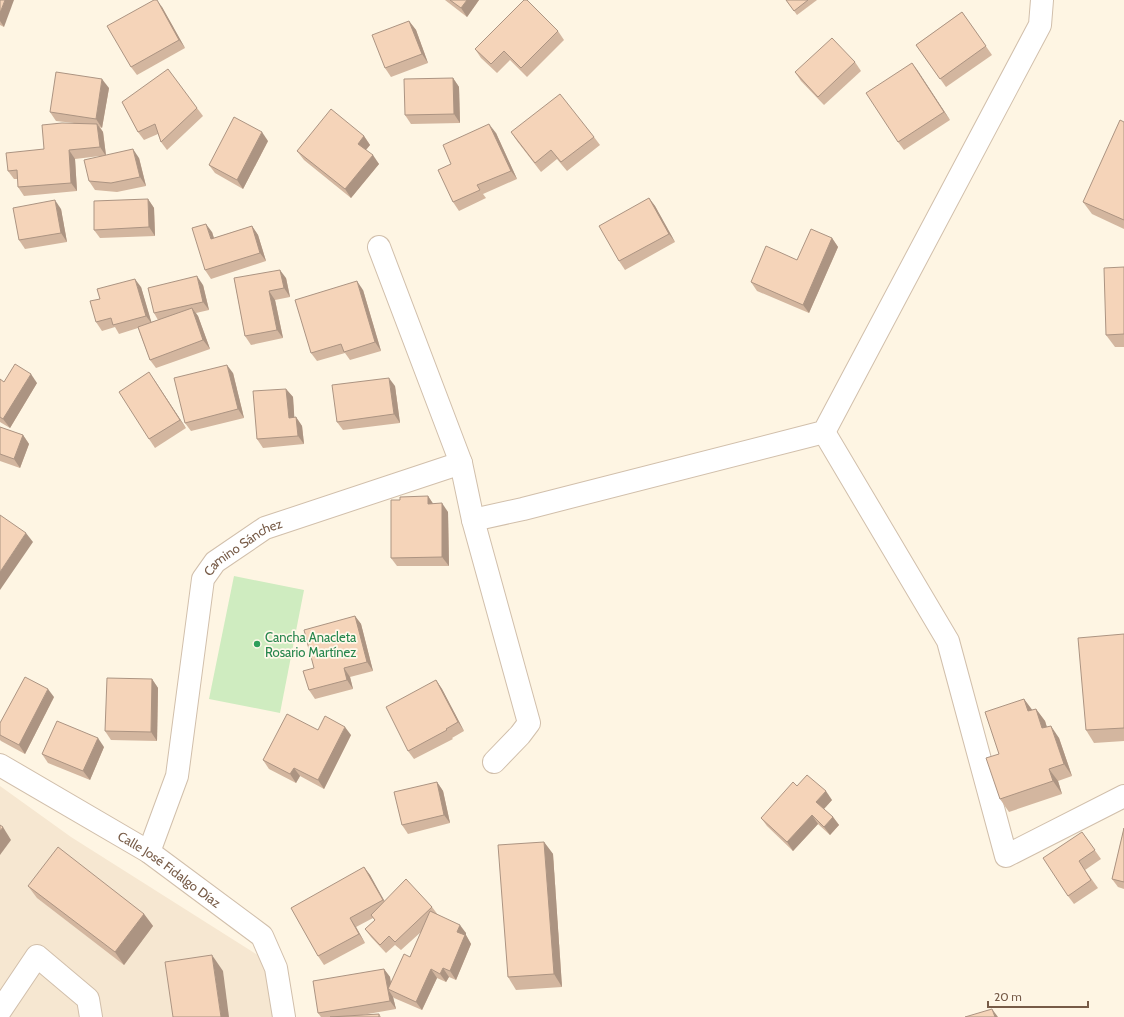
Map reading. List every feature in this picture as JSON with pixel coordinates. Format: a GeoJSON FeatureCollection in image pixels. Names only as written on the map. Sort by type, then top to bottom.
{"type":"FeatureCollection","features":[{"type":"Feature","properties":{"kind":"street"},"geometry":{"type":"LineString","coordinates":[[473,520],[824,432],[1040,25],[1042,0]]}},
{"type":"Feature","properties":{"kind":"street"},"geometry":{"type":"LineString","coordinates":[[379,247],[461,463],[473,520],[529,723],[520,735],[494,762]]}},
{"type":"Feature","properties":{"kind":"street"},"geometry":{"type":"LineString","coordinates":[[824,432],[948,641],[1006,856],[1124,796]]}},
{"type":"Feature","properties":{"kind":"street","name":"Camino Sánchez"},"geometry":{"type":"LineString","coordinates":[[149,852],[177,776],[203,579],[215,562],[265,528],[461,463]]}},
{"type":"Feature","properties":{"kind":"street","name":"Calle José Fidalgo Díaz"},"geometry":{"type":"LineString","coordinates":[[0,765],[149,852],[262,936],[276,968],[284,1017]]}},
{"type":"Feature","properties":{"kind":"street"},"geometry":{"type":"LineString","coordinates":[[0,1011],[38,956],[88,999],[91,1017]]}},
{"type":"Feature","properties":{"kind":"shaded area"},"geometry":{"type":"Polygon","coordinates":[[[0,786],[71,837],[264,959],[273,1017],[0,1017],[0,786]]]}},
{"type":"Feature","properties":{"kind":"green space","name":"Cancha Anacleta Rosario Martínez"},"geometry":{"type":"Polygon","coordinates":[[[234,576],[304,590],[280,713],[209,699],[234,576]]]}},
{"type":"Feature","properties":{"kind":"building"},"geometry":{"type":"Polygon","coordinates":[[[0,0],[5,0],[0,13],[0,0]]]}},
{"type":"Feature","properties":{"kind":"building"},"geometry":{"type":"Polygon","coordinates":[[[154,0],[157,0],[179,40],[131,67],[107,26],[154,0]]]}},
{"type":"Feature","properties":{"kind":"building"},"geometry":{"type":"Polygon","coordinates":[[[450,0],[467,0],[461,8],[450,0]]]}},
{"type":"Feature","properties":{"kind":"building"},"geometry":{"type":"Polygon","coordinates":[[[524,0],[527,0],[558,31],[521,68],[504,51],[491,64],[475,49],[524,0]]]}},
{"type":"Feature","properties":{"kind":"building"},"geometry":{"type":"Polygon","coordinates":[[[786,0],[808,0],[794,11],[786,0]]]}},
{"type":"Feature","properties":{"kind":"building"},"geometry":{"type":"Polygon","coordinates":[[[962,12],[986,46],[940,79],[916,45],[962,12]]]}},
{"type":"Feature","properties":{"kind":"building"},"geometry":{"type":"Polygon","coordinates":[[[409,21],[422,54],[385,68],[372,35],[409,21]]]}},
{"type":"Feature","properties":{"kind":"building"},"geometry":{"type":"Polygon","coordinates":[[[832,38],[855,62],[818,97],[795,72],[832,38]]]}},
{"type":"Feature","properties":{"kind":"building"},"geometry":{"type":"Polygon","coordinates":[[[912,63],[944,112],[898,142],[866,93],[912,63]]]}},
{"type":"Feature","properties":{"kind":"building"},"geometry":{"type":"Polygon","coordinates":[[[168,69],[197,108],[161,142],[155,124],[138,132],[122,102],[168,69]]]}},
{"type":"Feature","properties":{"kind":"building"},"geometry":{"type":"Polygon","coordinates":[[[56,72],[102,79],[96,119],[50,112],[56,72]]]}},
{"type":"Feature","properties":{"kind":"building"},"geometry":{"type":"Polygon","coordinates":[[[453,78],[454,114],[405,115],[404,79],[453,78]]]}},
{"type":"Feature","properties":{"kind":"building"},"geometry":{"type":"Polygon","coordinates":[[[560,94],[594,137],[561,162],[551,150],[535,163],[511,132],[560,94]]]}},
{"type":"Feature","properties":{"kind":"building"},"geometry":{"type":"Polygon","coordinates":[[[331,109],[364,136],[358,144],[373,155],[345,189],[297,151],[331,109]]]}},
{"type":"Feature","properties":{"kind":"building"},"geometry":{"type":"Polygon","coordinates":[[[234,117],[262,132],[237,180],[209,165],[234,117]]]}},
{"type":"Feature","properties":{"kind":"building"},"geometry":{"type":"Polygon","coordinates":[[[1120,120],[1124,122],[1124,220],[1083,202],[1120,120]]]}},
{"type":"Feature","properties":{"kind":"building"},"geometry":{"type":"Polygon","coordinates":[[[62,123],[97,124],[100,147],[69,150],[71,183],[18,187],[17,170],[8,171],[6,153],[44,149],[42,125],[62,123]]]}},
{"type":"Feature","properties":{"kind":"building"},"geometry":{"type":"Polygon","coordinates":[[[489,124],[511,171],[477,185],[480,190],[453,202],[438,170],[451,164],[443,145],[489,124]]]}},
{"type":"Feature","properties":{"kind":"building"},"geometry":{"type":"Polygon","coordinates":[[[133,149],[140,177],[111,183],[89,181],[84,160],[133,149]]]}},
{"type":"Feature","properties":{"kind":"building"},"geometry":{"type":"Polygon","coordinates":[[[649,198],[669,234],[619,261],[599,226],[649,198]]]}},
{"type":"Feature","properties":{"kind":"building"},"geometry":{"type":"Polygon","coordinates":[[[148,199],[149,227],[94,230],[94,201],[148,199]]]}},
{"type":"Feature","properties":{"kind":"building"},"geometry":{"type":"Polygon","coordinates":[[[55,200],[61,233],[19,240],[13,208],[55,200]]]}},
{"type":"Feature","properties":{"kind":"building"},"geometry":{"type":"Polygon","coordinates":[[[206,224],[211,239],[252,226],[260,253],[205,270],[192,228],[206,224]]]}},
{"type":"Feature","properties":{"kind":"building"},"geometry":{"type":"Polygon","coordinates":[[[811,229],[832,238],[803,305],[751,282],[766,246],[797,260],[811,229]]]}},
{"type":"Feature","properties":{"kind":"building"},"geometry":{"type":"Polygon","coordinates":[[[1124,267],[1124,334],[1106,335],[1104,268],[1124,267]]]}},
{"type":"Feature","properties":{"kind":"building"},"geometry":{"type":"Polygon","coordinates":[[[280,270],[284,288],[269,291],[277,330],[245,336],[234,278],[280,270]]]}},
{"type":"Feature","properties":{"kind":"building"},"geometry":{"type":"Polygon","coordinates":[[[197,276],[203,302],[154,313],[148,288],[197,276]]]}},
{"type":"Feature","properties":{"kind":"building"},"geometry":{"type":"Polygon","coordinates":[[[135,279],[146,316],[113,325],[111,318],[96,322],[90,301],[100,299],[97,289],[135,279]]]}},
{"type":"Feature","properties":{"kind":"building"},"geometry":{"type":"Polygon","coordinates":[[[357,281],[375,342],[344,352],[341,344],[311,353],[295,300],[357,281]]]}},
{"type":"Feature","properties":{"kind":"building"},"geometry":{"type":"Polygon","coordinates":[[[192,308],[203,340],[150,360],[138,327],[192,308]]]}},
{"type":"Feature","properties":{"kind":"building"},"geometry":{"type":"Polygon","coordinates":[[[15,364],[31,374],[3,419],[0,417],[0,379],[4,382],[15,364]]]}},
{"type":"Feature","properties":{"kind":"building"},"geometry":{"type":"Polygon","coordinates":[[[227,365],[238,409],[185,423],[174,378],[227,365]]]}},
{"type":"Feature","properties":{"kind":"building"},"geometry":{"type":"Polygon","coordinates":[[[149,372],[180,420],[149,439],[119,392],[149,372]]]}},
{"type":"Feature","properties":{"kind":"building"},"geometry":{"type":"Polygon","coordinates":[[[389,378],[394,414],[337,422],[332,385],[389,378]]]}},
{"type":"Feature","properties":{"kind":"building"},"geometry":{"type":"Polygon","coordinates":[[[286,389],[289,418],[296,417],[298,436],[257,439],[253,391],[286,389]]]}},
{"type":"Feature","properties":{"kind":"building"},"geometry":{"type":"Polygon","coordinates":[[[0,427],[23,435],[14,459],[0,454],[0,427]]]}},
{"type":"Feature","properties":{"kind":"building"},"geometry":{"type":"Polygon","coordinates":[[[428,496],[428,504],[442,503],[442,557],[391,558],[391,500],[400,500],[400,497],[428,496]]]}},
{"type":"Feature","properties":{"kind":"building"},"geometry":{"type":"Polygon","coordinates":[[[0,515],[26,533],[0,572],[0,515]]]}},
{"type":"Feature","properties":{"kind":"building"},"geometry":{"type":"Polygon","coordinates":[[[355,616],[367,662],[344,668],[347,680],[309,690],[303,671],[314,668],[304,630],[355,616]]]}},
{"type":"Feature","properties":{"kind":"building"},"geometry":{"type":"Polygon","coordinates":[[[1124,634],[1124,728],[1086,730],[1078,638],[1124,634]]]}},
{"type":"Feature","properties":{"kind":"building"},"geometry":{"type":"Polygon","coordinates":[[[25,677],[48,689],[19,745],[0,735],[0,723],[25,677]]]}},
{"type":"Feature","properties":{"kind":"building"},"geometry":{"type":"Polygon","coordinates":[[[107,678],[152,679],[151,732],[105,731],[107,678]]]}},
{"type":"Feature","properties":{"kind":"building"},"geometry":{"type":"Polygon","coordinates":[[[436,680],[458,722],[446,729],[447,730],[408,751],[386,707],[436,680]]]}},
{"type":"Feature","properties":{"kind":"building"},"geometry":{"type":"Polygon","coordinates":[[[1024,699],[1028,711],[1036,709],[1042,728],[1051,726],[1064,764],[1049,769],[1053,781],[1000,799],[986,758],[999,754],[985,712],[1024,699]]]}},
{"type":"Feature","properties":{"kind":"building"},"geometry":{"type":"Polygon","coordinates":[[[287,714],[318,730],[325,716],[345,727],[318,780],[294,768],[290,774],[263,760],[287,714]]]}},
{"type":"Feature","properties":{"kind":"building"},"geometry":{"type":"Polygon","coordinates":[[[57,721],[98,738],[83,771],[42,754],[57,721]]]}},
{"type":"Feature","properties":{"kind":"building"},"geometry":{"type":"Polygon","coordinates":[[[807,775],[826,791],[816,802],[833,817],[824,827],[812,815],[787,842],[761,818],[793,782],[797,786],[807,775]]]}},
{"type":"Feature","properties":{"kind":"building"},"geometry":{"type":"Polygon","coordinates":[[[437,782],[444,815],[402,825],[394,792],[437,782]]]}},
{"type":"Feature","properties":{"kind":"building"},"geometry":{"type":"Polygon","coordinates":[[[1124,828],[1124,882],[1112,879],[1124,828]]]}},
{"type":"Feature","properties":{"kind":"building"},"geometry":{"type":"Polygon","coordinates":[[[1082,832],[1095,850],[1079,861],[1091,880],[1068,896],[1043,858],[1082,832]]]}},
{"type":"Feature","properties":{"kind":"building"},"geometry":{"type":"Polygon","coordinates":[[[544,842],[554,974],[508,977],[498,845],[544,842]]]}},
{"type":"Feature","properties":{"kind":"building"},"geometry":{"type":"Polygon","coordinates":[[[58,847],[144,914],[115,952],[28,886],[58,847]]]}},
{"type":"Feature","properties":{"kind":"building"},"geometry":{"type":"Polygon","coordinates":[[[364,867],[383,900],[350,918],[359,934],[318,956],[291,908],[364,867]]]}},
{"type":"Feature","properties":{"kind":"building"},"geometry":{"type":"Polygon","coordinates":[[[406,879],[432,907],[395,942],[389,936],[380,945],[365,929],[375,920],[371,915],[406,879]]]}},
{"type":"Feature","properties":{"kind":"building"},"geometry":{"type":"Polygon","coordinates":[[[430,911],[460,925],[457,932],[465,935],[450,971],[443,968],[440,974],[431,969],[416,1002],[388,989],[404,954],[410,957],[430,911]]]}},
{"type":"Feature","properties":{"kind":"building"},"geometry":{"type":"Polygon","coordinates":[[[212,955],[221,1017],[173,1017],[165,962],[212,955]]]}},
{"type":"Feature","properties":{"kind":"building"},"geometry":{"type":"Polygon","coordinates":[[[384,969],[390,1001],[318,1013],[313,981],[384,969]]]}},
{"type":"Feature","properties":{"kind":"building"},"geometry":{"type":"Polygon","coordinates":[[[992,1009],[995,1017],[965,1017],[992,1009]]]}},
{"type":"Feature","properties":{"kind":"building"},"geometry":{"type":"Polygon","coordinates":[[[379,1014],[379,1017],[330,1017],[379,1014]]]}},
{"type":"Feature","properties":{"kind":"place","name":"Cancha Anacleta Rosario Martínez"},"geometry":{"type":"Point","coordinates":[257,644]}}]}
